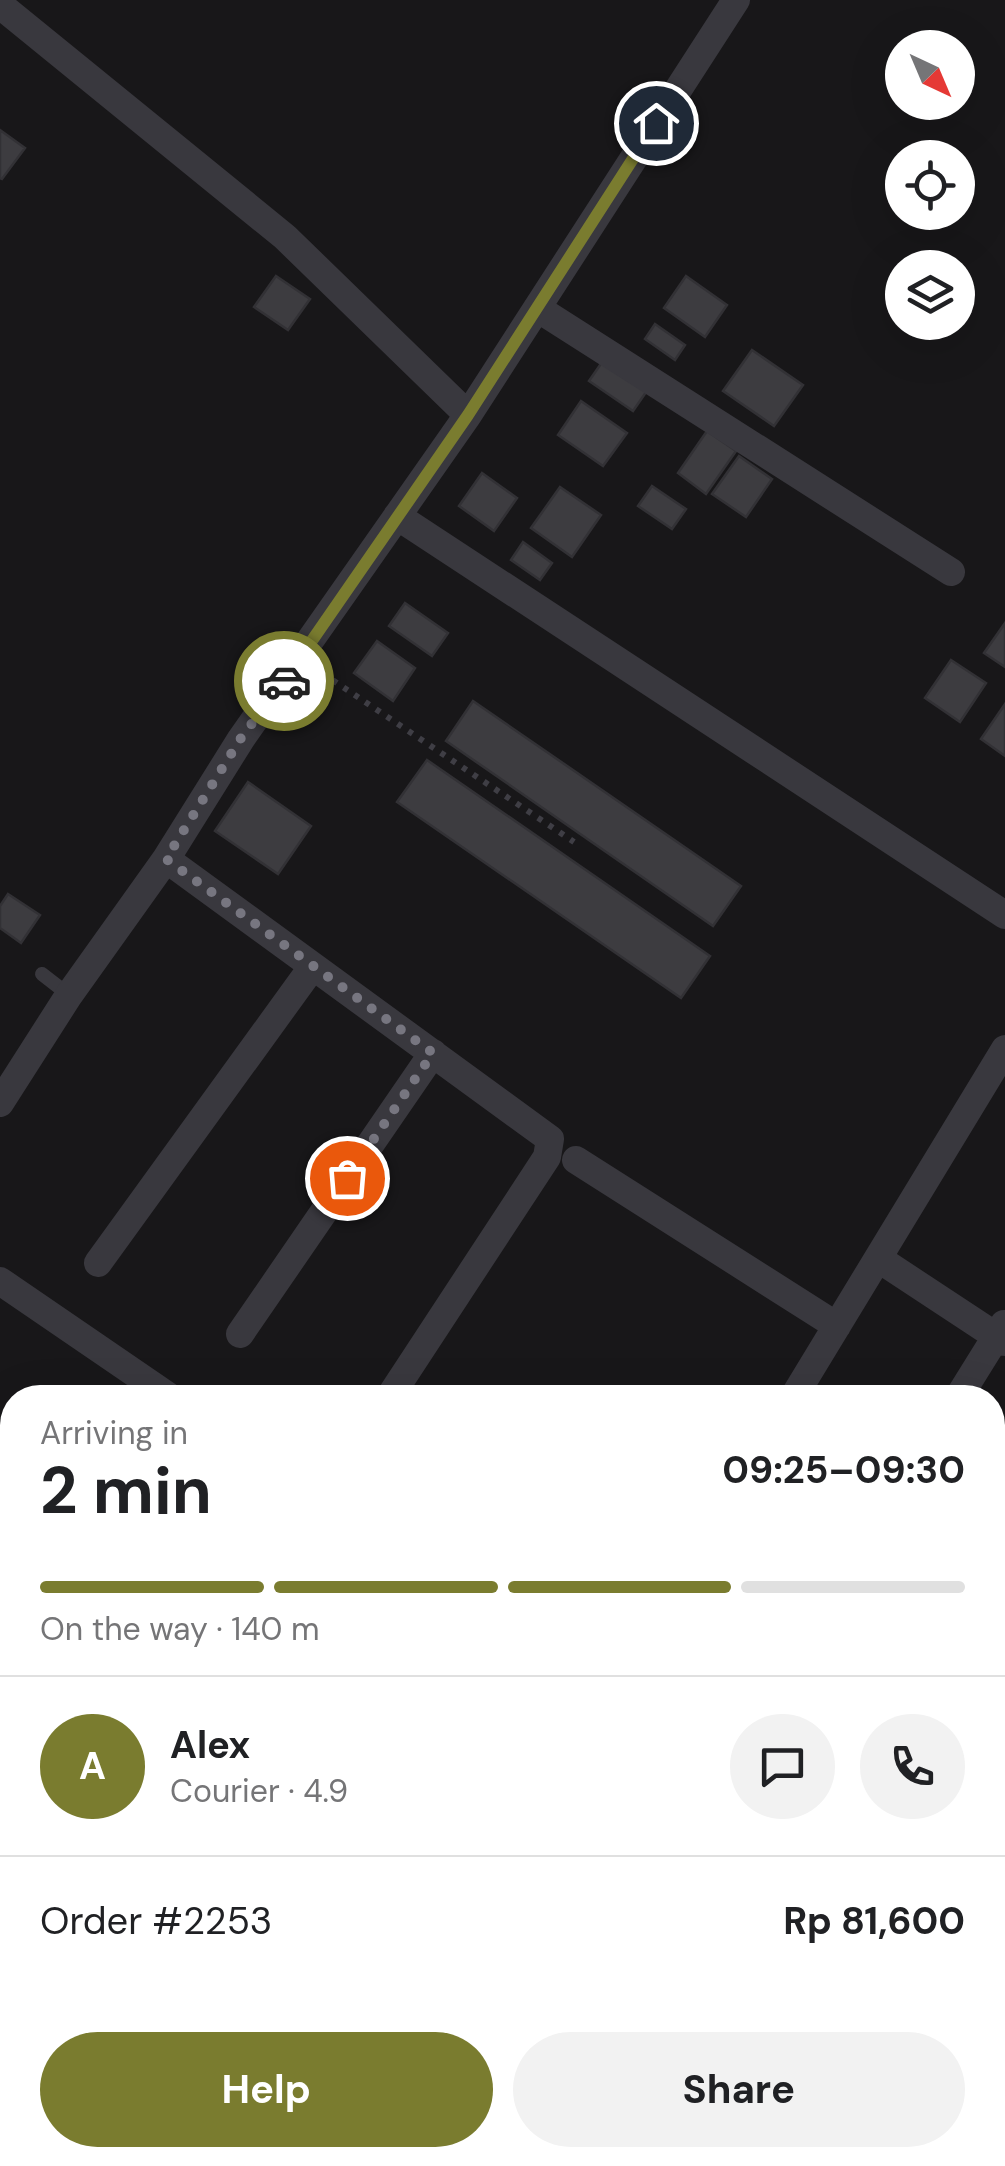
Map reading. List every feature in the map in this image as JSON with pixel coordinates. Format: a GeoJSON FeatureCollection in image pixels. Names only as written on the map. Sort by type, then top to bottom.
{"type":"FeatureCollection","features":[{"type":"Feature","properties":{"kind":"street"},"geometry":{"type":"LineString","coordinates":[[0,1104],[69,995],[166,859],[241,738],[301,658],[468,415],[736,0]]}},
{"type":"Feature","properties":{"kind":"street"},"geometry":{"type":"LineString","coordinates":[[0,5],[286,237],[468,415]]}},
{"type":"Feature","properties":{"kind":"street"},"geometry":{"type":"LineString","coordinates":[[537,308],[951,572]]}},
{"type":"Feature","properties":{"kind":"street"},"geometry":{"type":"LineString","coordinates":[[397,516],[1005,915]]}},
{"type":"Feature","properties":{"kind":"street"},"geometry":{"type":"LineString","coordinates":[[166,859],[545,1132],[551,1148],[397,1385]]}},
{"type":"Feature","properties":{"kind":"street"},"geometry":{"type":"LineString","coordinates":[[98,1262],[313,966]]}},
{"type":"Feature","properties":{"kind":"street"},"geometry":{"type":"LineString","coordinates":[[801,1385],[1005,1049]]}},
{"type":"Feature","properties":{"kind":"street"},"geometry":{"type":"LineString","coordinates":[[240,1334],[433,1053]]}},
{"type":"Feature","properties":{"kind":"street"},"geometry":{"type":"LineString","coordinates":[[576,1160],[838,1326]]}},
{"type":"Feature","properties":{"kind":"street"},"geometry":{"type":"LineString","coordinates":[[879,1259],[1002,1334],[967,1385]]}},
{"type":"Feature","properties":{"kind":"street"},"geometry":{"type":"LineString","coordinates":[[0,1281],[152,1385]]}},
{"type":"Feature","properties":{"kind":"lane"},"geometry":{"type":"LineString","coordinates":[[42,974],[69,995]]}},
{"type":"Feature","properties":{"kind":"path"},"geometry":{"type":"LineString","coordinates":[[301,658],[574,842]]}},
{"type":"Feature","properties":{"kind":"building"},"geometry":{"type":"Polygon","coordinates":[[[0,130],[25,148],[2,179],[0,178],[0,130]]]}},
{"type":"Feature","properties":{"kind":"building"},"geometry":{"type":"Polygon","coordinates":[[[276,276],[310,299],[288,330],[254,307],[276,276]]]}},
{"type":"Feature","properties":{"kind":"building"},"geometry":{"type":"Polygon","coordinates":[[[686,276],[727,305],[705,337],[664,308],[686,276]]]}},
{"type":"Feature","properties":{"kind":"building"},"geometry":{"type":"Polygon","coordinates":[[[655,324],[685,345],[675,360],[645,339],[655,324]]]}},
{"type":"Feature","properties":{"kind":"building"},"geometry":{"type":"Polygon","coordinates":[[[752,350],[803,385],[774,426],[723,391],[752,350]]]}},
{"type":"Feature","properties":{"kind":"building"},"geometry":{"type":"Polygon","coordinates":[[[607,355],[651,385],[633,411],[589,381],[607,355]]]}},
{"type":"Feature","properties":{"kind":"building"},"geometry":{"type":"Polygon","coordinates":[[[581,401],[627,433],[603,466],[558,435],[581,401]]]}},
{"type":"Feature","properties":{"kind":"building"},"geometry":{"type":"Polygon","coordinates":[[[707,431],[736,451],[706,494],[678,473],[707,431]]]}},
{"type":"Feature","properties":{"kind":"building"},"geometry":{"type":"Polygon","coordinates":[[[739,456],[772,479],[746,517],[712,494],[739,456]]]}},
{"type":"Feature","properties":{"kind":"building"},"geometry":{"type":"Polygon","coordinates":[[[482,473],[517,498],[494,531],[459,506],[482,473]]]}},
{"type":"Feature","properties":{"kind":"building"},"geometry":{"type":"Polygon","coordinates":[[[652,486],[686,509],[672,529],[638,506],[652,486]]]}},
{"type":"Feature","properties":{"kind":"building"},"geometry":{"type":"Polygon","coordinates":[[[560,487],[601,515],[572,557],[531,528],[560,487]]]}},
{"type":"Feature","properties":{"kind":"building"},"geometry":{"type":"Polygon","coordinates":[[[523,542],[552,563],[540,580],[511,560],[523,542]]]}},
{"type":"Feature","properties":{"kind":"building"},"geometry":{"type":"Polygon","coordinates":[[[405,603],[448,633],[432,656],[389,626],[405,603]]]}},
{"type":"Feature","properties":{"kind":"building"},"geometry":{"type":"Polygon","coordinates":[[[1005,623],[1005,667],[984,653],[1005,623]]]}},
{"type":"Feature","properties":{"kind":"building"},"geometry":{"type":"Polygon","coordinates":[[[377,641],[415,668],[393,701],[354,673],[377,641]]]}},
{"type":"Feature","properties":{"kind":"building"},"geometry":{"type":"Polygon","coordinates":[[[951,660],[986,683],[960,722],[925,698],[951,660]]]}},
{"type":"Feature","properties":{"kind":"building"},"geometry":{"type":"Polygon","coordinates":[[[473,701],[741,886],[713,926],[446,741],[473,701]]]}},
{"type":"Feature","properties":{"kind":"building"},"geometry":{"type":"Polygon","coordinates":[[[1005,704],[1005,756],[981,739],[1005,704]]]}},
{"type":"Feature","properties":{"kind":"building"},"geometry":{"type":"Polygon","coordinates":[[[427,760],[710,956],[681,998],[397,802],[427,760]]]}},
{"type":"Feature","properties":{"kind":"building"},"geometry":{"type":"Polygon","coordinates":[[[248,782],[311,826],[278,874],[215,831],[248,782]]]}},
{"type":"Feature","properties":{"kind":"building"},"geometry":{"type":"Polygon","coordinates":[[[8,894],[40,915],[21,943],[0,928],[0,906],[8,894]]]}},
{"type":"Feature","properties":{"kind":"way so far"},"geometry":{"type":"LineString","coordinates":[[284,681],[241,738],[166,859],[433,1053],[347,1178]]}},
{"type":"Feature","properties":{"kind":"route"},"geometry":{"type":"LineString","coordinates":[[284,681],[468,415],[656,123]]}}]}
